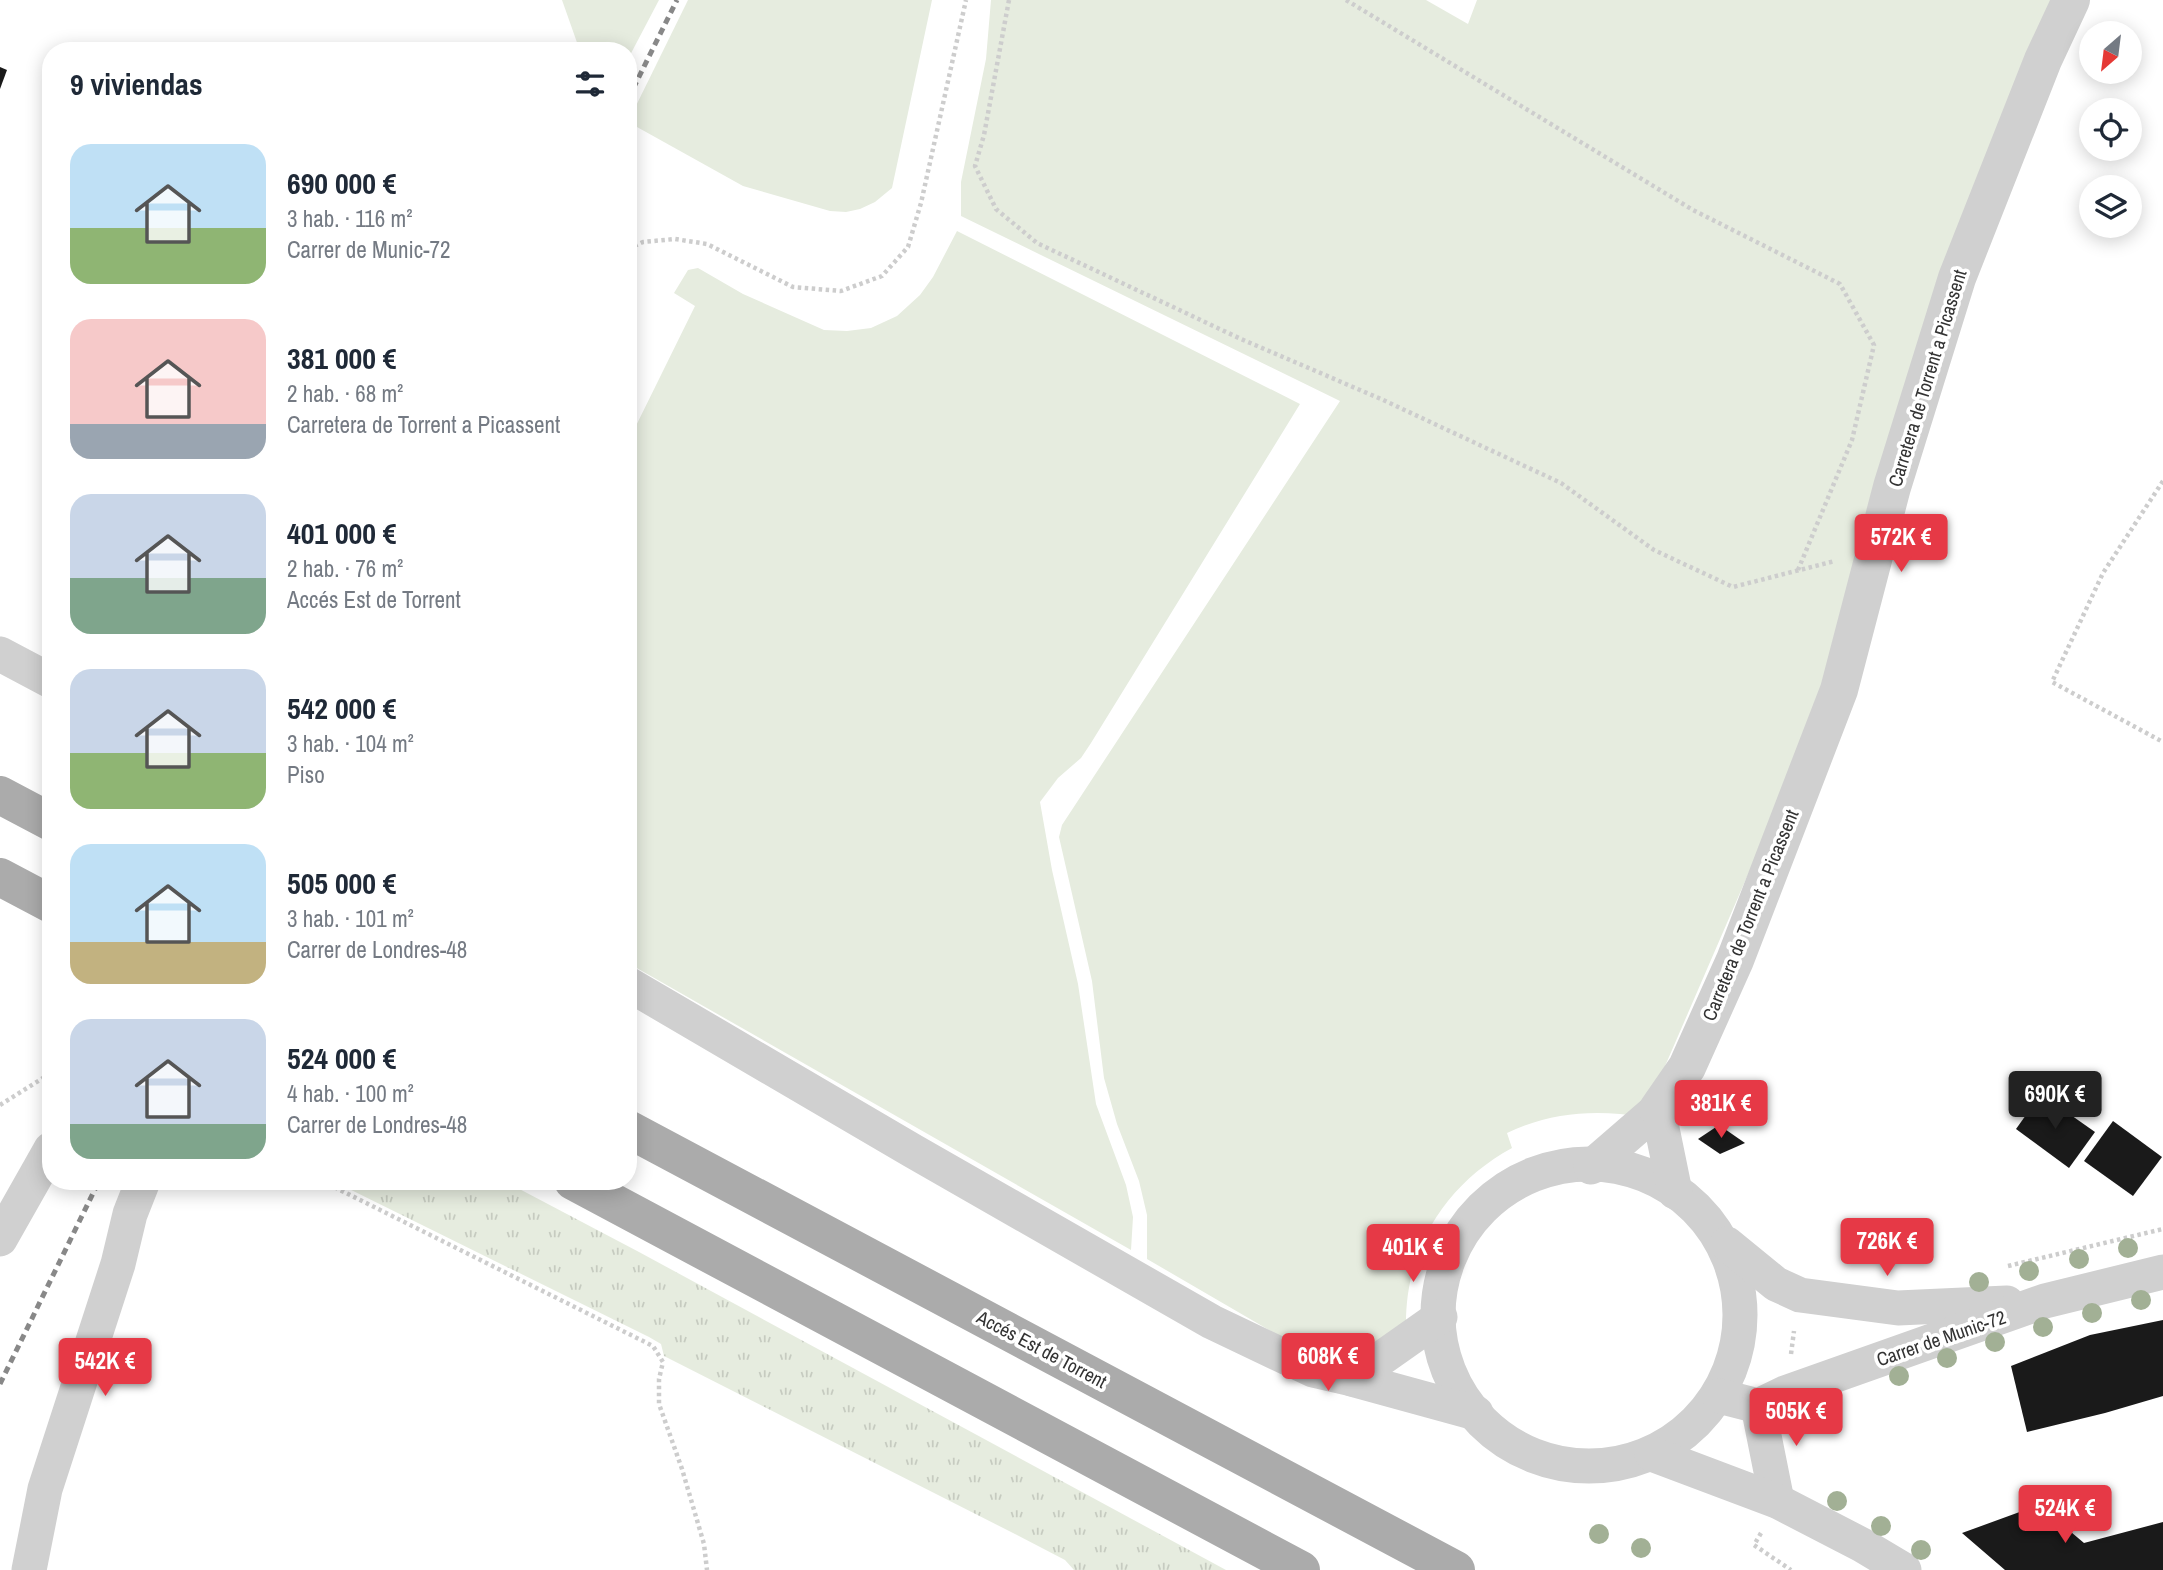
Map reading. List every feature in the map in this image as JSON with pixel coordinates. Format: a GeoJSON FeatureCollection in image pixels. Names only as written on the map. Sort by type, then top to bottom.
{"type":"FeatureCollection","features":[{"type":"Feature","properties":{"kind":"main road"},"geometry":{"type":"LineString","coordinates":[[0,795],[42,817]]}},
{"type":"Feature","properties":{"kind":"main road"},"geometry":{"type":"LineString","coordinates":[[0,877],[42,899]]}},
{"type":"Feature","properties":{"kind":"main road","name":"Accés Est de Torrent"},"geometry":{"type":"LineString","coordinates":[[637,1134],[1456,1570]]}},
{"type":"Feature","properties":{"kind":"main road"},"geometry":{"type":"LineString","coordinates":[[590,1190],[1301,1570]]}},
{"type":"Feature","properties":{"kind":"street","name":"Carretera de Torrent a Picassent"},"geometry":{"type":"LineString","coordinates":[[1658,1109],[1687,1067],[1735,960],[1839,690],[1892,487],[1956,278],[2043,60],[2071,0]]}},
{"type":"Feature","properties":{"kind":"street"},"geometry":{"type":"LineString","coordinates":[[0,654],[42,676]]}},
{"type":"Feature","properties":{"kind":"street"},"geometry":{"type":"LineString","coordinates":[[637,989],[1212,1322],[1313,1370],[1476,1413],[1515,1448],[1550,1462],[1609,1466],[1652,1454],[1684,1434],[1719,1396],[1739,1342],[1732,1262],[1727,1244]]}},
{"type":"Feature","properties":{"kind":"street"},"geometry":{"type":"LineString","coordinates":[[1591,1167],[1658,1109],[1675,1192]]}},
{"type":"Feature","properties":{"kind":"street"},"geometry":{"type":"LineString","coordinates":[[0,1239],[42,1165]]}},
{"type":"Feature","properties":{"kind":"street","name":"Carrer de Munic-72"},"geometry":{"type":"LineString","coordinates":[[1476,1413],[1464,1401],[1440,1349],[1441,1276],[1463,1228],[1496,1194],[1559,1165],[1629,1168],[1675,1192],[1690,1201],[1727,1244],[1776,1284],[1800,1295],[1898,1308],[2045,1301]]}},
{"type":"Feature","properties":{"kind":"street"},"geometry":{"type":"LineString","coordinates":[[29,1570],[45,1489],[139,1190]]}},
{"type":"Feature","properties":{"kind":"street","name":"Carrer de Munic-72"},"geometry":{"type":"LineString","coordinates":[[1758,1406],[1785,1393],[2045,1301],[2163,1272]]}},
{"type":"Feature","properties":{"kind":"street"},"geometry":{"type":"LineString","coordinates":[[1352,1379],[1440,1317]]}},
{"type":"Feature","properties":{"kind":"street"},"geometry":{"type":"LineString","coordinates":[[1719,1396],[1758,1406],[1777,1501]]}},
{"type":"Feature","properties":{"kind":"street"},"geometry":{"type":"LineString","coordinates":[[1652,1454],[1777,1501],[1904,1570]]}},
{"type":"Feature","properties":{"kind":"path"},"geometry":{"type":"LineString","coordinates":[[637,245],[675,239],[707,244],[793,287],[841,291],[882,276],[908,247],[921,203],[966,0]]}},
{"type":"Feature","properties":{"kind":"path"},"geometry":{"type":"LineString","coordinates":[[1009,0],[984,135],[975,166],[996,209],[1037,243],[1561,483],[1654,550],[1733,587],[1798,570],[1852,440],[1874,345],[1840,284],[1693,210],[1346,0]]}},
{"type":"Feature","properties":{"kind":"path"},"geometry":{"type":"LineString","coordinates":[[2163,481],[2103,573],[2052,681],[2163,742]]}},
{"type":"Feature","properties":{"kind":"path"},"geometry":{"type":"LineString","coordinates":[[0,1105],[42,1079]]}},
{"type":"Feature","properties":{"kind":"path"},"geometry":{"type":"LineString","coordinates":[[340,1190],[653,1346],[663,1362],[659,1379],[659,1404],[704,1544],[707,1570]]}},
{"type":"Feature","properties":{"kind":"green space"},"geometry":{"type":"Polygon","coordinates":[[[562,0],[659,0],[637,42],[577,42],[562,0]]]}},
{"type":"Feature","properties":{"kind":"green space"},"geometry":{"type":"Polygon","coordinates":[[[688,0],[932,0],[892,188],[875,202],[860,209],[830,211],[743,186],[637,127],[637,104],[688,0]]]}},
{"type":"Feature","properties":{"kind":"green space"},"geometry":{"type":"Polygon","coordinates":[[[991,0],[1426,0],[1468,24],[1477,0],[2052,0],[1863,570],[1778,805],[1643,1117],[1608,1113],[1574,1114],[1540,1121],[1507,1133],[1512,1148],[1468,1180],[1449,1199],[1434,1220],[1413,1269],[1406,1323],[1359,1364],[1307,1352],[1147,1259],[1147,1215],[1139,1181],[1117,1124],[1104,1078],[1092,981],[1059,837],[1062,825],[1340,401],[961,216],[961,182],[986,59],[991,0]]]}},
{"type":"Feature","properties":{"kind":"green space"},"geometry":{"type":"Polygon","coordinates":[[[957,231],[1300,404],[1091,743],[1081,758],[1058,778],[1040,802],[1052,870],[1078,984],[1096,1104],[1126,1185],[1133,1217],[1131,1250],[637,968],[637,424],[695,306],[674,293],[688,270],[698,268],[743,294],[824,330],[847,331],[871,328],[897,316],[920,295],[933,277],[957,231]]]}},
{"type":"Feature","properties":{"kind":"green space"},"geometry":{"type":"Polygon","coordinates":[[[351,1190],[521,1190],[1226,1570],[1074,1570],[1065,1560],[664,1356],[661,1344],[351,1190]]]}},
{"type":"Feature","properties":{"kind":"building"},"geometry":{"type":"Polygon","coordinates":[[[0,67],[7,70],[0,89],[0,67]]]}},
{"type":"Feature","properties":{"kind":"building"},"geometry":{"type":"Polygon","coordinates":[[[2041,1094],[2095,1132],[2069,1168],[2016,1129],[2041,1094]]]}},
{"type":"Feature","properties":{"kind":"building"},"geometry":{"type":"Polygon","coordinates":[[[2113,1121],[2162,1157],[2133,1196],[2084,1161],[2113,1121]]]}},
{"type":"Feature","properties":{"kind":"building"},"geometry":{"type":"Polygon","coordinates":[[[1719,1125],[1745,1143],[1720,1154],[1698,1139],[1719,1125]]]}},
{"type":"Feature","properties":{"kind":"building"},"geometry":{"type":"Polygon","coordinates":[[[2163,1320],[2163,1396],[2027,1432],[2011,1366],[2090,1335],[2163,1320]]]}},
{"type":"Feature","properties":{"kind":"building"},"geometry":{"type":"Polygon","coordinates":[[[2039,1505],[2084,1543],[2163,1522],[2163,1570],[2005,1570],[1962,1533],[2039,1505]]]}},
{"type":"Feature","properties":{"kind":"railway"},"geometry":{"type":"LineString","coordinates":[[637,81],[677,0]]}},
{"type":"Feature","properties":{"kind":"railway"},"geometry":{"type":"LineString","coordinates":[[0,1384],[95,1190]]}}]}
